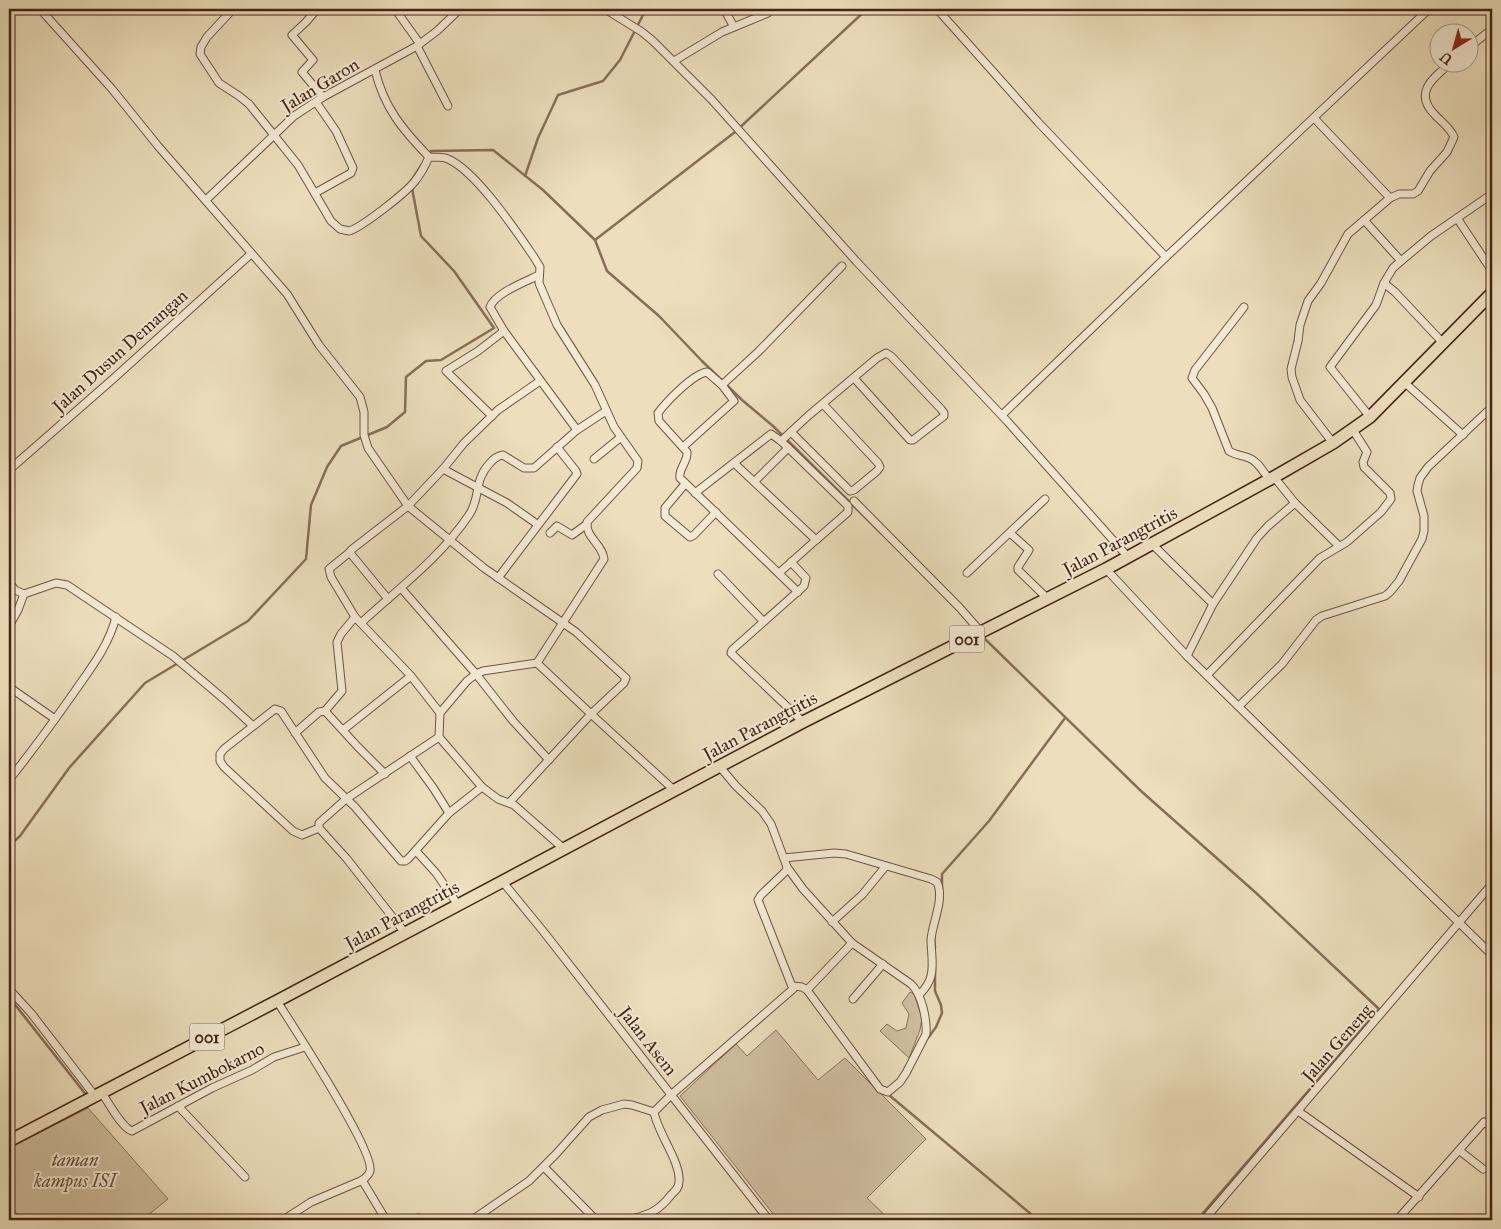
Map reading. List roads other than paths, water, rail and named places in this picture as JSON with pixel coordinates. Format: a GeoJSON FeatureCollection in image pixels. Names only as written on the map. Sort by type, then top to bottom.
{"type":"FeatureCollection","features":[{"type":"Feature","properties":{"kind":"main road","name":"Jalan Parangtritis"},"geometry":{"type":"LineString","coordinates":[[9,1140],[277,1001],[803,722],[1106,569],[1272,478],[1333,443],[1370,417],[1492,294]]}},
{"type":"Feature","properties":{"kind":"street"},"geometry":{"type":"LineString","coordinates":[[40,9],[112,89],[287,294],[319,345],[360,398],[364,412],[364,435],[368,448],[408,506],[498,578],[563,622],[626,678],[624,683],[591,714],[509,803]]}},
{"type":"Feature","properties":{"kind":"street"},"geometry":{"type":"LineString","coordinates":[[233,9],[207,37],[201,47],[200,54],[219,83],[249,104],[274,135],[298,165],[330,220],[340,229],[348,231],[358,227],[408,188],[421,173],[428,156]]}},
{"type":"Feature","properties":{"kind":"street"},"geometry":{"type":"LineString","coordinates":[[244,9],[253,9]]}},
{"type":"Feature","properties":{"kind":"street"},"geometry":{"type":"LineString","coordinates":[[316,9],[292,35],[313,60],[302,72],[323,98]]}},
{"type":"Feature","properties":{"kind":"street"},"geometry":{"type":"LineString","coordinates":[[395,9],[418,45],[448,106]]}},
{"type":"Feature","properties":{"kind":"street","name":"Jalan Garon"},"geometry":{"type":"LineString","coordinates":[[206,200],[294,116],[418,45],[437,31],[460,9]]}},
{"type":"Feature","properties":{"kind":"street"},"geometry":{"type":"LineString","coordinates":[[605,9],[642,32],[712,100],[856,261],[1002,416],[1128,556]]}},
{"type":"Feature","properties":{"kind":"street"},"geometry":{"type":"LineString","coordinates":[[724,9],[734,27]]}},
{"type":"Feature","properties":{"kind":"street"},"geometry":{"type":"LineString","coordinates":[[674,61],[707,40],[768,13],[769,9]]}},
{"type":"Feature","properties":{"kind":"street"},"geometry":{"type":"LineString","coordinates":[[937,9],[1038,122],[1166,257]]}},
{"type":"Feature","properties":{"kind":"street"},"geometry":{"type":"LineString","coordinates":[[1002,416],[1166,257],[1429,9]]}},
{"type":"Feature","properties":{"kind":"street"},"geometry":{"type":"LineString","coordinates":[[1478,40],[1492,29]]}},
{"type":"Feature","properties":{"kind":"street"},"geometry":{"type":"LineString","coordinates":[[375,70],[382,96],[404,130],[428,156],[449,159],[474,178],[534,256],[540,268],[539,283],[557,325],[596,385],[606,411],[621,437],[637,459],[638,466],[591,516],[587,524],[572,535],[556,526],[550,533]]}},
{"type":"Feature","properties":{"kind":"street"},"geometry":{"type":"LineString","coordinates":[[1333,443],[1300,400],[1293,383],[1291,369],[1300,325],[1308,301],[1348,234],[1390,198],[1399,194],[1413,194],[1418,191],[1430,171],[1447,152],[1452,143],[1454,137],[1451,131],[1428,107],[1426,91],[1432,79],[1440,72]]}},
{"type":"Feature","properties":{"kind":"street"},"geometry":{"type":"LineString","coordinates":[[315,192],[351,173],[353,168],[336,131],[316,102]]}},
{"type":"Feature","properties":{"kind":"street"},"geometry":{"type":"LineString","coordinates":[[1314,118],[1390,198]]}},
{"type":"Feature","properties":{"kind":"street"},"geometry":{"type":"LineString","coordinates":[[1370,417],[1330,367],[1376,305],[1384,283],[1393,268],[1457,218],[1492,194]]}},
{"type":"Feature","properties":{"kind":"street"},"geometry":{"type":"LineString","coordinates":[[1457,218],[1492,271]]}},
{"type":"Feature","properties":{"kind":"street"},"geometry":{"type":"LineString","coordinates":[[1364,220],[1401,260]]}},
{"type":"Feature","properties":{"kind":"street","name":"Jalan Dusun Demangan"},"geometry":{"type":"LineString","coordinates":[[9,470],[251,254]]}},
{"type":"Feature","properties":{"kind":"street"},"geometry":{"type":"LineString","coordinates":[[725,383],[842,266]]}},
{"type":"Feature","properties":{"kind":"street"},"geometry":{"type":"LineString","coordinates":[[539,274],[502,294],[492,302],[490,309],[577,430]]}},
{"type":"Feature","properties":{"kind":"street"},"geometry":{"type":"LineString","coordinates":[[1384,283],[1396,292],[1444,342]]}},
{"type":"Feature","properties":{"kind":"street"},"geometry":{"type":"LineString","coordinates":[[1244,307],[1195,370],[1192,378],[1212,408],[1229,451],[1251,458],[1258,464],[1339,546]]}},
{"type":"Feature","properties":{"kind":"street"},"geometry":{"type":"LineString","coordinates":[[492,416],[446,371],[478,351],[504,331]]}},
{"type":"Feature","properties":{"kind":"street"},"geometry":{"type":"LineString","coordinates":[[782,440],[790,432],[881,355],[887,353],[892,356],[941,409],[944,416],[928,430],[910,440],[854,378]]}},
{"type":"Feature","properties":{"kind":"street"},"geometry":{"type":"LineString","coordinates":[[683,447],[733,402],[725,383],[707,372],[687,384],[658,413],[659,421],[687,452],[687,457],[679,475],[685,484],[798,592]]}},
{"type":"Feature","properties":{"kind":"street"},"geometry":{"type":"LineString","coordinates":[[440,713],[410,676],[355,617],[329,571],[354,547],[408,506],[443,469],[464,442],[492,416],[510,400],[540,381]]}},
{"type":"Feature","properties":{"kind":"street"},"geometry":{"type":"LineString","coordinates":[[1404,382],[1463,435]]}},
{"type":"Feature","properties":{"kind":"street"},"geometry":{"type":"LineString","coordinates":[[790,432],[850,491],[854,490],[877,471],[880,467],[878,463],[823,404]]}},
{"type":"Feature","properties":{"kind":"street"},"geometry":{"type":"LineString","coordinates":[[1239,706],[1282,664],[1316,620],[1322,616],[1379,598],[1390,592],[1403,575],[1424,531],[1424,516],[1417,491],[1420,478],[1428,467],[1492,407]]}},
{"type":"Feature","properties":{"kind":"street"},"geometry":{"type":"LineString","coordinates":[[361,623],[437,556],[473,509],[477,486],[484,470],[498,456],[506,456],[524,468],[530,469],[537,466],[577,430],[606,411]]}},
{"type":"Feature","properties":{"kind":"street"},"geometry":{"type":"LineString","coordinates":[[1207,675],[1299,578],[1325,554],[1339,546],[1381,512],[1392,499],[1390,493],[1364,467],[1363,462],[1367,452],[1353,430]]}},
{"type":"Feature","properties":{"kind":"street"},"geometry":{"type":"LineString","coordinates":[[695,493],[769,434],[782,440],[848,506],[848,512],[779,573]]}},
{"type":"Feature","properties":{"kind":"street"},"geometry":{"type":"LineString","coordinates":[[594,459],[621,437]]}},
{"type":"Feature","properties":{"kind":"street"},"geometry":{"type":"LineString","coordinates":[[498,578],[537,524],[577,474],[557,447]]}},
{"type":"Feature","properties":{"kind":"street"},"geometry":{"type":"LineString","coordinates":[[754,481],[788,448]]}},
{"type":"Feature","properties":{"kind":"street"},"geometry":{"type":"LineString","coordinates":[[734,463],[816,540]]}},
{"type":"Feature","properties":{"kind":"street"},"geometry":{"type":"LineString","coordinates":[[443,469],[507,503],[537,524]]}},
{"type":"Feature","properties":{"kind":"street"},"geometry":{"type":"LineString","coordinates":[[685,484],[665,508],[665,516],[690,536],[694,535],[716,512]]}},
{"type":"Feature","properties":{"kind":"street"},"geometry":{"type":"LineString","coordinates":[[967,573],[1045,499]]}},
{"type":"Feature","properties":{"kind":"street"},"geometry":{"type":"LineString","coordinates":[[854,501],[959,606],[981,632]]}},
{"type":"Feature","properties":{"kind":"street"},"geometry":{"type":"LineString","coordinates":[[1187,656],[1213,604],[1262,532],[1295,503]]}},
{"type":"Feature","properties":{"kind":"street"},"geometry":{"type":"LineString","coordinates":[[537,663],[604,559],[602,552],[588,532],[587,524]]}},
{"type":"Feature","properties":{"kind":"street"},"geometry":{"type":"LineString","coordinates":[[1010,533],[1029,550],[1018,570],[1048,599]]}},
{"type":"Feature","properties":{"kind":"street"},"geometry":{"type":"LineString","coordinates":[[1152,544],[1213,604]]}},
{"type":"Feature","properties":{"kind":"street"},"geometry":{"type":"LineString","coordinates":[[350,552],[388,599]]}},
{"type":"Feature","properties":{"kind":"street"},"geometry":{"type":"LineString","coordinates":[[791,562],[806,578],[804,586],[763,621],[731,653],[803,722]]}},
{"type":"Feature","properties":{"kind":"street"},"geometry":{"type":"LineString","coordinates":[[1106,569],[1187,656],[1492,955]]}},
{"type":"Feature","properties":{"kind":"street"},"geometry":{"type":"LineString","coordinates":[[718,574],[763,621]]}},
{"type":"Feature","properties":{"kind":"street"},"geometry":{"type":"LineString","coordinates":[[9,582],[15,590],[24,594],[52,584],[64,583],[173,656],[252,726]]}},
{"type":"Feature","properties":{"kind":"street"},"geometry":{"type":"LineString","coordinates":[[401,588],[476,674],[512,722],[549,760]]}},
{"type":"Feature","properties":{"kind":"street"},"geometry":{"type":"LineString","coordinates":[[9,626],[24,594]]}},
{"type":"Feature","properties":{"kind":"street"},"geometry":{"type":"LineString","coordinates":[[9,780],[99,656],[114,628],[116,617]]}},
{"type":"Feature","properties":{"kind":"street"},"geometry":{"type":"LineString","coordinates":[[294,734],[319,712],[325,711],[342,691],[338,638],[355,617]]}},
{"type":"Feature","properties":{"kind":"street"},"geometry":{"type":"LineString","coordinates":[[537,663],[505,667],[476,674],[463,685],[440,713],[439,737],[482,787],[498,799],[509,803],[564,848]]}},
{"type":"Feature","properties":{"kind":"street"},"geometry":{"type":"LineString","coordinates":[[537,663],[674,790]]}},
{"type":"Feature","properties":{"kind":"street"},"geometry":{"type":"LineString","coordinates":[[343,730],[410,676]]}},
{"type":"Feature","properties":{"kind":"street"},"geometry":{"type":"LineString","coordinates":[[9,687],[55,719]]}},
{"type":"Feature","properties":{"kind":"street"},"geometry":{"type":"LineString","coordinates":[[319,828],[302,835],[293,831],[224,767],[220,761],[220,754],[224,749],[277,709],[281,711],[294,734],[325,778],[369,822],[398,858],[405,861],[449,813],[482,787]]}},
{"type":"Feature","properties":{"kind":"street"},"geometry":{"type":"LineString","coordinates":[[325,711],[385,774]]}},
{"type":"Feature","properties":{"kind":"street"},"geometry":{"type":"LineString","coordinates":[[405,933],[347,859],[319,828],[318,823],[346,799],[439,737]]}},
{"type":"Feature","properties":{"kind":"street"},"geometry":{"type":"LineString","coordinates":[[410,756],[449,813]]}},
{"type":"Feature","properties":{"kind":"street"},"geometry":{"type":"LineString","coordinates":[[720,767],[767,817],[772,824],[787,867],[832,922],[852,943],[911,984],[919,995],[926,1034],[900,1082],[888,1092],[880,1089],[807,990],[793,986]]}},
{"type":"Feature","properties":{"kind":"street"},"geometry":{"type":"LineString","coordinates":[[416,851],[436,873],[458,905]]}},
{"type":"Feature","properties":{"kind":"street"},"geometry":{"type":"LineString","coordinates":[[784,858],[834,853],[854,856],[937,882],[939,888],[938,904],[932,938],[933,967],[928,986],[919,995]]}},
{"type":"Feature","properties":{"kind":"street"},"geometry":{"type":"LineString","coordinates":[[654,1112],[671,1095],[792,991],[793,986],[758,900],[760,895],[784,874],[787,867]]}},
{"type":"Feature","properties":{"kind":"street"},"geometry":{"type":"LineString","coordinates":[[832,922],[854,903],[885,867]]}},
{"type":"Feature","properties":{"kind":"street","name":"Jalan Asem"},"geometry":{"type":"LineString","coordinates":[[502,881],[768,1220]]}},
{"type":"Feature","properties":{"kind":"street","name":"Jalan Geneng"},"geometry":{"type":"LineString","coordinates":[[1204,1220],[1492,884]]}},
{"type":"Feature","properties":{"kind":"street"},"geometry":{"type":"LineString","coordinates":[[807,990],[852,943]]}},
{"type":"Feature","properties":{"kind":"street"},"geometry":{"type":"LineString","coordinates":[[854,999],[883,964]]}},
{"type":"Feature","properties":{"kind":"street"},"geometry":{"type":"LineString","coordinates":[[9,989],[99,1094]]}},
{"type":"Feature","properties":{"kind":"street"},"geometry":{"type":"LineString","coordinates":[[277,1001],[329,1084],[366,1154],[370,1171],[362,1180],[323,1196],[288,1219]]}},
{"type":"Feature","properties":{"kind":"street","name":"Jalan Kumbokarno"},"geometry":{"type":"LineString","coordinates":[[99,1094],[130,1130],[135,1130],[274,1057],[305,1047]]}},
{"type":"Feature","properties":{"kind":"street"},"geometry":{"type":"LineString","coordinates":[[472,1220],[513,1194],[544,1167],[582,1123],[595,1113],[624,1104],[654,1112]]}},
{"type":"Feature","properties":{"kind":"street"},"geometry":{"type":"LineString","coordinates":[[178,1106],[245,1177]]}},
{"type":"Feature","properties":{"kind":"street"},"geometry":{"type":"LineString","coordinates":[[1298,1111],[1419,1197]]}},
{"type":"Feature","properties":{"kind":"street"},"geometry":{"type":"LineString","coordinates":[[629,1220],[656,1211],[677,1189],[679,1183],[674,1159],[664,1140],[654,1112]]}},
{"type":"Feature","properties":{"kind":"street"},"geometry":{"type":"LineString","coordinates":[[1397,1220],[1484,1122],[1492,1127]]}},
{"type":"Feature","properties":{"kind":"street"},"geometry":{"type":"LineString","coordinates":[[1460,1150],[1483,1169]]}},
{"type":"Feature","properties":{"kind":"street"},"geometry":{"type":"LineString","coordinates":[[544,1167],[596,1220]]}},
{"type":"Feature","properties":{"kind":"street"},"geometry":{"type":"LineString","coordinates":[[362,1180],[386,1220]]}},
{"type":"Feature","properties":{"kind":"street"},"geometry":{"type":"LineString","coordinates":[[405,1220],[419,1218],[427,1220]]}},
{"type":"Feature","properties":{"kind":"waterway"},"geometry":{"type":"LineString","coordinates":[[525,176],[538,138],[558,95],[603,81],[620,60],[646,9]]}},
{"type":"Feature","properties":{"kind":"waterway"},"geometry":{"type":"LineString","coordinates":[[595,240],[735,132],[867,9]]}},
{"type":"Feature","properties":{"kind":"waterway"},"geometry":{"type":"LineString","coordinates":[[428,156],[431,151],[493,150],[543,190],[595,240],[607,271],[659,316],[702,361],[742,400],[773,426],[881,533]]}},
{"type":"Feature","properties":{"kind":"waterway"},"geometry":{"type":"LineString","coordinates":[[411,183],[422,164]]}},
{"type":"Feature","properties":{"kind":"waterway"},"geometry":{"type":"LineString","coordinates":[[9,846],[20,836],[69,768],[145,683],[248,621],[306,559],[311,505],[327,467],[341,446],[387,427],[405,412],[406,377],[426,361],[441,360],[494,328],[454,271],[421,236],[412,188]]}},
{"type":"Feature","properties":{"kind":"waterway"},"geometry":{"type":"LineString","coordinates":[[984,638],[1141,791],[1255,892],[1379,1009],[1197,1220]]}},
{"type":"Feature","properties":{"kind":"waterway"},"geometry":{"type":"LineString","coordinates":[[942,899],[942,874],[989,821],[1065,718]]}},
{"type":"Feature","properties":{"kind":"waterway"},"geometry":{"type":"LineString","coordinates":[[934,936],[935,948]]}},
{"type":"Feature","properties":{"kind":"waterway"},"geometry":{"type":"LineString","coordinates":[[928,1038],[936,1027],[942,1013],[935,991],[935,969]]}},
{"type":"Feature","properties":{"kind":"waterway"},"geometry":{"type":"LineString","coordinates":[[9,997],[87,1096]]}},
{"type":"Feature","properties":{"kind":"waterway"},"geometry":{"type":"LineString","coordinates":[[891,1094],[889,1095],[1038,1220]]}},
{"type":"Feature","properties":{"kind":"park label","name":"taman kampus ISI"},"geometry":{"type":"Point","coordinates":[75,1170]}}]}
